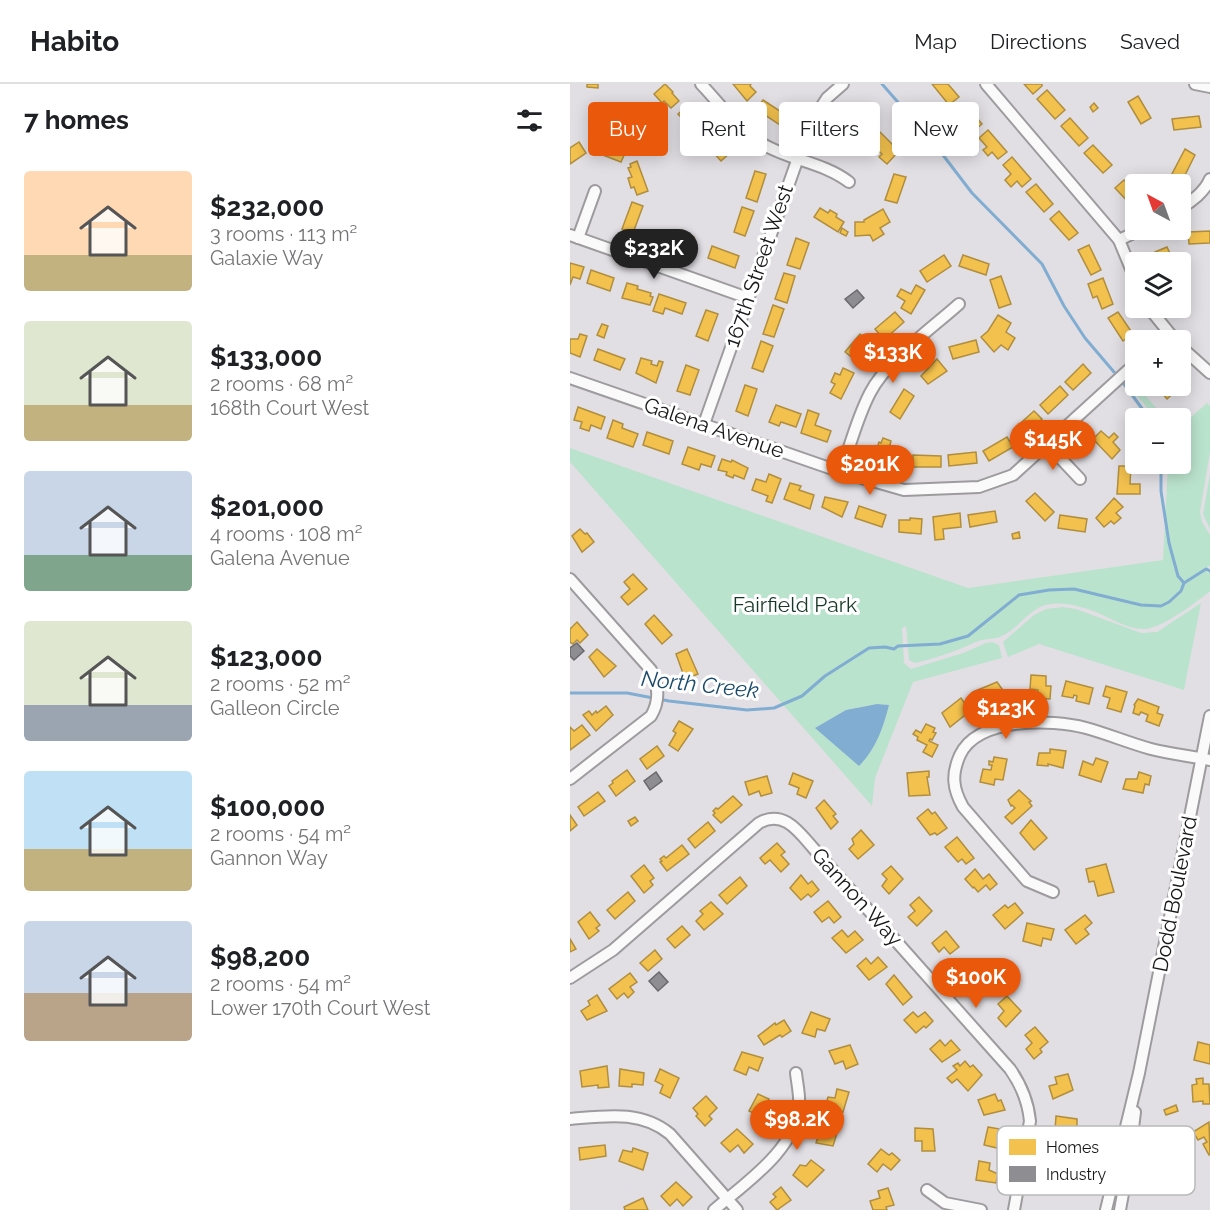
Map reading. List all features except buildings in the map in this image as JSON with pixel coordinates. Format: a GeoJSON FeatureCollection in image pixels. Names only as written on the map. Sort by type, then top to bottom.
{"type":"FeatureCollection","features":[{"type":"Feature","properties":{"kind":"street"},"geometry":{"type":"LineString","coordinates":[[702,84],[743,130],[762,143],[835,172],[849,182]]}},
{"type":"Feature","properties":{"kind":"street","name":"167th Street West"},"geometry":{"type":"LineString","coordinates":[[704,424],[810,124],[827,98],[843,84]]}},
{"type":"Feature","properties":{"kind":"street"},"geometry":{"type":"LineString","coordinates":[[986,84],[1119,240],[1125,254]]}},
{"type":"Feature","properties":{"kind":"street"},"geometry":{"type":"LineString","coordinates":[[1194,84],[1210,87]]}},
{"type":"Feature","properties":{"kind":"street"},"geometry":{"type":"LineString","coordinates":[[1191,201],[1210,179]]}},
{"type":"Feature","properties":{"kind":"street"},"geometry":{"type":"LineString","coordinates":[[595,191],[574,237],[748,297]]}},
{"type":"Feature","properties":{"kind":"street"},"geometry":{"type":"LineString","coordinates":[[1119,240],[1125,237]]}},
{"type":"Feature","properties":{"kind":"street"},"geometry":{"type":"LineString","coordinates":[[841,472],[864,406],[877,381],[894,362],[959,304]]}},
{"type":"Feature","properties":{"kind":"street"},"geometry":{"type":"LineString","coordinates":[[1157,318],[1166,330]]}},
{"type":"Feature","properties":{"kind":"street"},"geometry":{"type":"LineString","coordinates":[[1191,356],[1210,374]]}},
{"type":"Feature","properties":{"kind":"street","name":"Galena Avenue"},"geometry":{"type":"LineString","coordinates":[[570,378],[841,472],[904,490],[979,487],[1013,475],[1125,373]]}},
{"type":"Feature","properties":{"kind":"street"},"geometry":{"type":"LineString","coordinates":[[1047,444],[1080,479]]}},
{"type":"Feature","properties":{"kind":"street"},"geometry":{"type":"LineString","coordinates":[[570,779],[644,722],[655,709],[658,687],[651,670],[572,586]]}},
{"type":"Feature","properties":{"kind":"street","name":"Dodd Boulevard"},"geometry":{"type":"LineString","coordinates":[[1126,1126],[1206,759],[1210,716]]}},
{"type":"Feature","properties":{"kind":"street"},"geometry":{"type":"LineString","coordinates":[[1053,892],[1028,881],[963,807],[954,787],[953,774],[962,751],[970,742],[982,734],[1011,724],[1027,722],[1084,728],[1152,749],[1206,759]]}},
{"type":"Feature","properties":{"kind":"street","name":"Gannon Way"},"geometry":{"type":"LineString","coordinates":[[570,978],[613,950],[759,823],[772,818],[786,821],[822,858],[1010,1069],[1018,1081],[1028,1107],[1029,1126]]}},
{"type":"Feature","properties":{"kind":"street"},"geometry":{"type":"LineString","coordinates":[[714,1210],[771,1160],[786,1142],[793,1128],[799,1105],[796,1072]]}},
{"type":"Feature","properties":{"kind":"street","name":"Dodd Boulevard"},"geometry":{"type":"LineString","coordinates":[[1133,1126],[1139,1072]]}},
{"type":"Feature","properties":{"kind":"street"},"geometry":{"type":"LineString","coordinates":[[570,1119],[617,1115],[648,1120],[670,1134],[737,1210]]}},
{"type":"Feature","properties":{"kind":"street"},"geometry":{"type":"LineString","coordinates":[[927,1190],[945,1203],[981,1210]]}},
{"type":"Feature","properties":{"kind":"street","name":"Gannon Way"},"geometry":{"type":"LineString","coordinates":[[1014,1210],[1017,1195]]}},
{"type":"Feature","properties":{"kind":"street","name":"Dodd Boulevard"},"geometry":{"type":"LineString","coordinates":[[1106,1210],[1110,1195]]}},
{"type":"Feature","properties":{"kind":"street","name":"Dodd Boulevard"},"geometry":{"type":"LineString","coordinates":[[1120,1210],[1123,1195]]}},
{"type":"Feature","properties":{"kind":"green space"},"geometry":{"type":"Polygon","coordinates":[[[1137,396],[1146,396],[1156,408],[1147,408],[1137,396]]]}},
{"type":"Feature","properties":{"kind":"green space","name":"Fairfield Park"},"geometry":{"type":"Polygon","coordinates":[[[1207,403],[1210,406],[1210,452],[1200,512],[1202,522],[1210,535],[1210,566],[1208,566],[1207,573],[1210,571],[1210,591],[1168,620],[1143,629],[1125,625],[1074,605],[1044,606],[1031,613],[1002,636],[979,641],[915,663],[909,660],[906,626],[902,628],[904,663],[911,669],[992,642],[999,645],[1002,658],[913,682],[875,778],[872,806],[570,462],[570,448],[968,588],[1163,560],[1167,474],[1191,474],[1191,417],[1207,403]],[[877,704],[846,710],[816,728],[836,744],[889,705],[877,704]]]}},
{"type":"Feature","properties":{"kind":"green space"},"geometry":{"type":"Polygon","coordinates":[[[1210,474],[1210,529],[1203,514],[1210,474]]]}},
{"type":"Feature","properties":{"kind":"green space"},"geometry":{"type":"Polygon","coordinates":[[[1201,603],[1184,690],[1039,644],[1008,657],[1003,642],[1034,615],[1046,609],[1063,607],[1076,609],[1141,633],[1157,632],[1201,603]]]}},
{"type":"Feature","properties":{"kind":"water"},"geometry":{"type":"Polygon","coordinates":[[[877,704],[889,705],[878,738],[870,753],[859,766],[815,728],[846,710],[877,704]]]}},
{"type":"Feature","properties":{"kind":"waterway"},"geometry":{"type":"LineString","coordinates":[[882,84],[933,142],[972,193],[1042,264],[1064,306],[1085,338],[1114,372]]}},
{"type":"Feature","properties":{"kind":"waterway"},"geometry":{"type":"LineString","coordinates":[[1124,384],[1142,408]]}},
{"type":"Feature","properties":{"kind":"waterway"},"geometry":{"type":"LineString","coordinates":[[1161,474],[1161,491],[1169,543],[1178,576],[1184,583]]}},
{"type":"Feature","properties":{"kind":"waterway","name":"North Creek"},"geometry":{"type":"LineString","coordinates":[[570,693],[627,693],[669,701],[747,710],[774,708],[802,696],[825,676],[869,648],[894,649],[898,646],[940,644],[968,636],[1019,595],[1074,589],[1141,605],[1161,606],[1181,591],[1184,583],[1206,569],[1210,571]]}}]}
